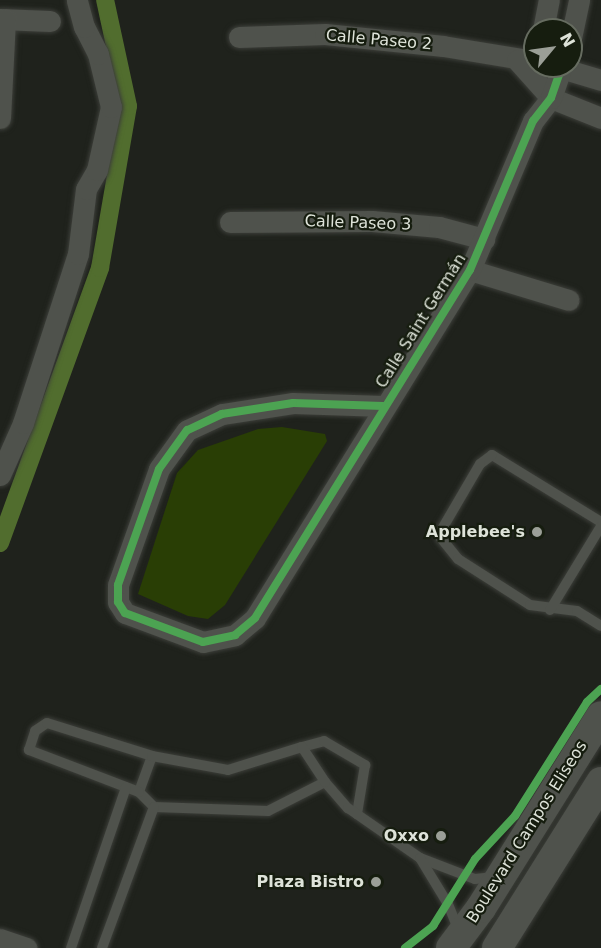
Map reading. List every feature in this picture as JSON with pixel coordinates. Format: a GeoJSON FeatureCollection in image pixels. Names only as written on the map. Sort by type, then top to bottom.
{"type":"FeatureCollection","features":[{"type":"Feature","properties":{"kind":"main road","name":"Boulevard Campos Eliseos"},"geometry":{"type":"LineString","coordinates":[[456,942],[601,716]]}},
{"type":"Feature","properties":{"kind":"main road"},"geometry":{"type":"LineString","coordinates":[[497,948],[601,782]]}},
{"type":"Feature","properties":{"kind":"street"},"geometry":{"type":"LineString","coordinates":[[0,475],[23,423],[78,254],[86,189],[97,170],[111,107],[98,54],[84,27],[77,0]]}},
{"type":"Feature","properties":{"kind":"street"},"geometry":{"type":"LineString","coordinates":[[545,18],[549,0]]}},
{"type":"Feature","properties":{"kind":"street"},"geometry":{"type":"LineString","coordinates":[[575,18],[579,0]]}},
{"type":"Feature","properties":{"kind":"street"},"geometry":{"type":"LineString","coordinates":[[0,118],[3,19],[50,21]]}},
{"type":"Feature","properties":{"kind":"street","name":"Calle Paseo 2"},"geometry":{"type":"LineString","coordinates":[[239,38],[325,34],[443,46],[523,65]]}},
{"type":"Feature","properties":{"kind":"street"},"geometry":{"type":"LineString","coordinates":[[583,74],[601,80]]}},
{"type":"Feature","properties":{"kind":"street","name":"Calle Saint Germán"},"geometry":{"type":"LineString","coordinates":[[530,78],[533,121]]}},
{"type":"Feature","properties":{"kind":"street"},"geometry":{"type":"LineString","coordinates":[[537,78],[551,98],[601,118]]}},
{"type":"Feature","properties":{"kind":"street","name":"Calle Saint Germán"},"geometry":{"type":"LineString","coordinates":[[383,406],[292,403],[222,414],[187,430],[159,469],[118,585],[118,602],[132,618],[187,639],[214,641],[235,635],[255,618],[383,406],[470,270],[533,121],[551,98],[556,78]]}},
{"type":"Feature","properties":{"kind":"street","name":"Calle Paseo 3"},"geometry":{"type":"LineString","coordinates":[[230,222],[372,222],[439,227],[484,239]]}},
{"type":"Feature","properties":{"kind":"street"},"geometry":{"type":"LineString","coordinates":[[470,270],[569,300]]}},
{"type":"Feature","properties":{"kind":"street"},"geometry":{"type":"LineString","coordinates":[[0,939],[26,948]]}},
{"type":"Feature","properties":{"kind":"lane"},"geometry":{"type":"LineString","coordinates":[[550,610],[601,524],[492,455],[480,464],[442,529],[446,547],[530,605],[550,610],[577,610],[598,624],[601,611]]}},
{"type":"Feature","properties":{"kind":"lane"},"geometry":{"type":"LineString","coordinates":[[326,782],[268,812],[154,807],[140,792],[28,750],[35,731],[47,723],[152,756],[228,770],[324,741],[365,765],[357,814]]}},
{"type":"Feature","properties":{"kind":"lane"},"geometry":{"type":"LineString","coordinates":[[302,747],[326,782],[357,814],[420,858],[475,879],[500,876]]}},
{"type":"Feature","properties":{"kind":"lane"},"geometry":{"type":"LineString","coordinates":[[140,792],[152,756]]}},
{"type":"Feature","properties":{"kind":"lane"},"geometry":{"type":"LineString","coordinates":[[71,948],[126,787]]}},
{"type":"Feature","properties":{"kind":"lane"},"geometry":{"type":"LineString","coordinates":[[102,948],[154,807]]}},
{"type":"Feature","properties":{"kind":"lane"},"geometry":{"type":"LineString","coordinates":[[420,858],[448,904],[456,942]]}},
{"type":"Feature","properties":{"kind":"path"},"geometry":{"type":"LineString","coordinates":[[405,948],[433,926],[448,904]]}},
{"type":"Feature","properties":{"kind":"green space"},"geometry":{"type":"Polygon","coordinates":[[[282,427],[325,434],[327,441],[225,605],[208,619],[188,616],[138,594],[177,473],[198,450],[258,429],[282,427]]]}},
{"type":"Feature","properties":{"kind":"waterway"},"geometry":{"type":"LineString","coordinates":[[0,543],[100,268],[128,106],[105,0]]}},
{"type":"Feature","properties":{"kind":"cycle path"},"geometry":{"type":"LineString","coordinates":[[383,406],[293,403],[222,414],[187,430],[159,469],[118,585],[118,602],[125,613],[203,642],[235,635],[255,618],[470,270],[533,121],[551,98],[558,78]]}},
{"type":"Feature","properties":{"kind":"cycle path"},"geometry":{"type":"LineString","coordinates":[[405,948],[433,926],[475,859],[515,816],[587,702],[601,689]]}},
{"type":"Feature","properties":{"kind":"place","name":"Applebee's"},"geometry":{"type":"Point","coordinates":[537,532]}},
{"type":"Feature","properties":{"kind":"place","name":"Oxxo"},"geometry":{"type":"Point","coordinates":[441,836]}},
{"type":"Feature","properties":{"kind":"place","name":"Plaza Bistro"},"geometry":{"type":"Point","coordinates":[376,882]}}]}
